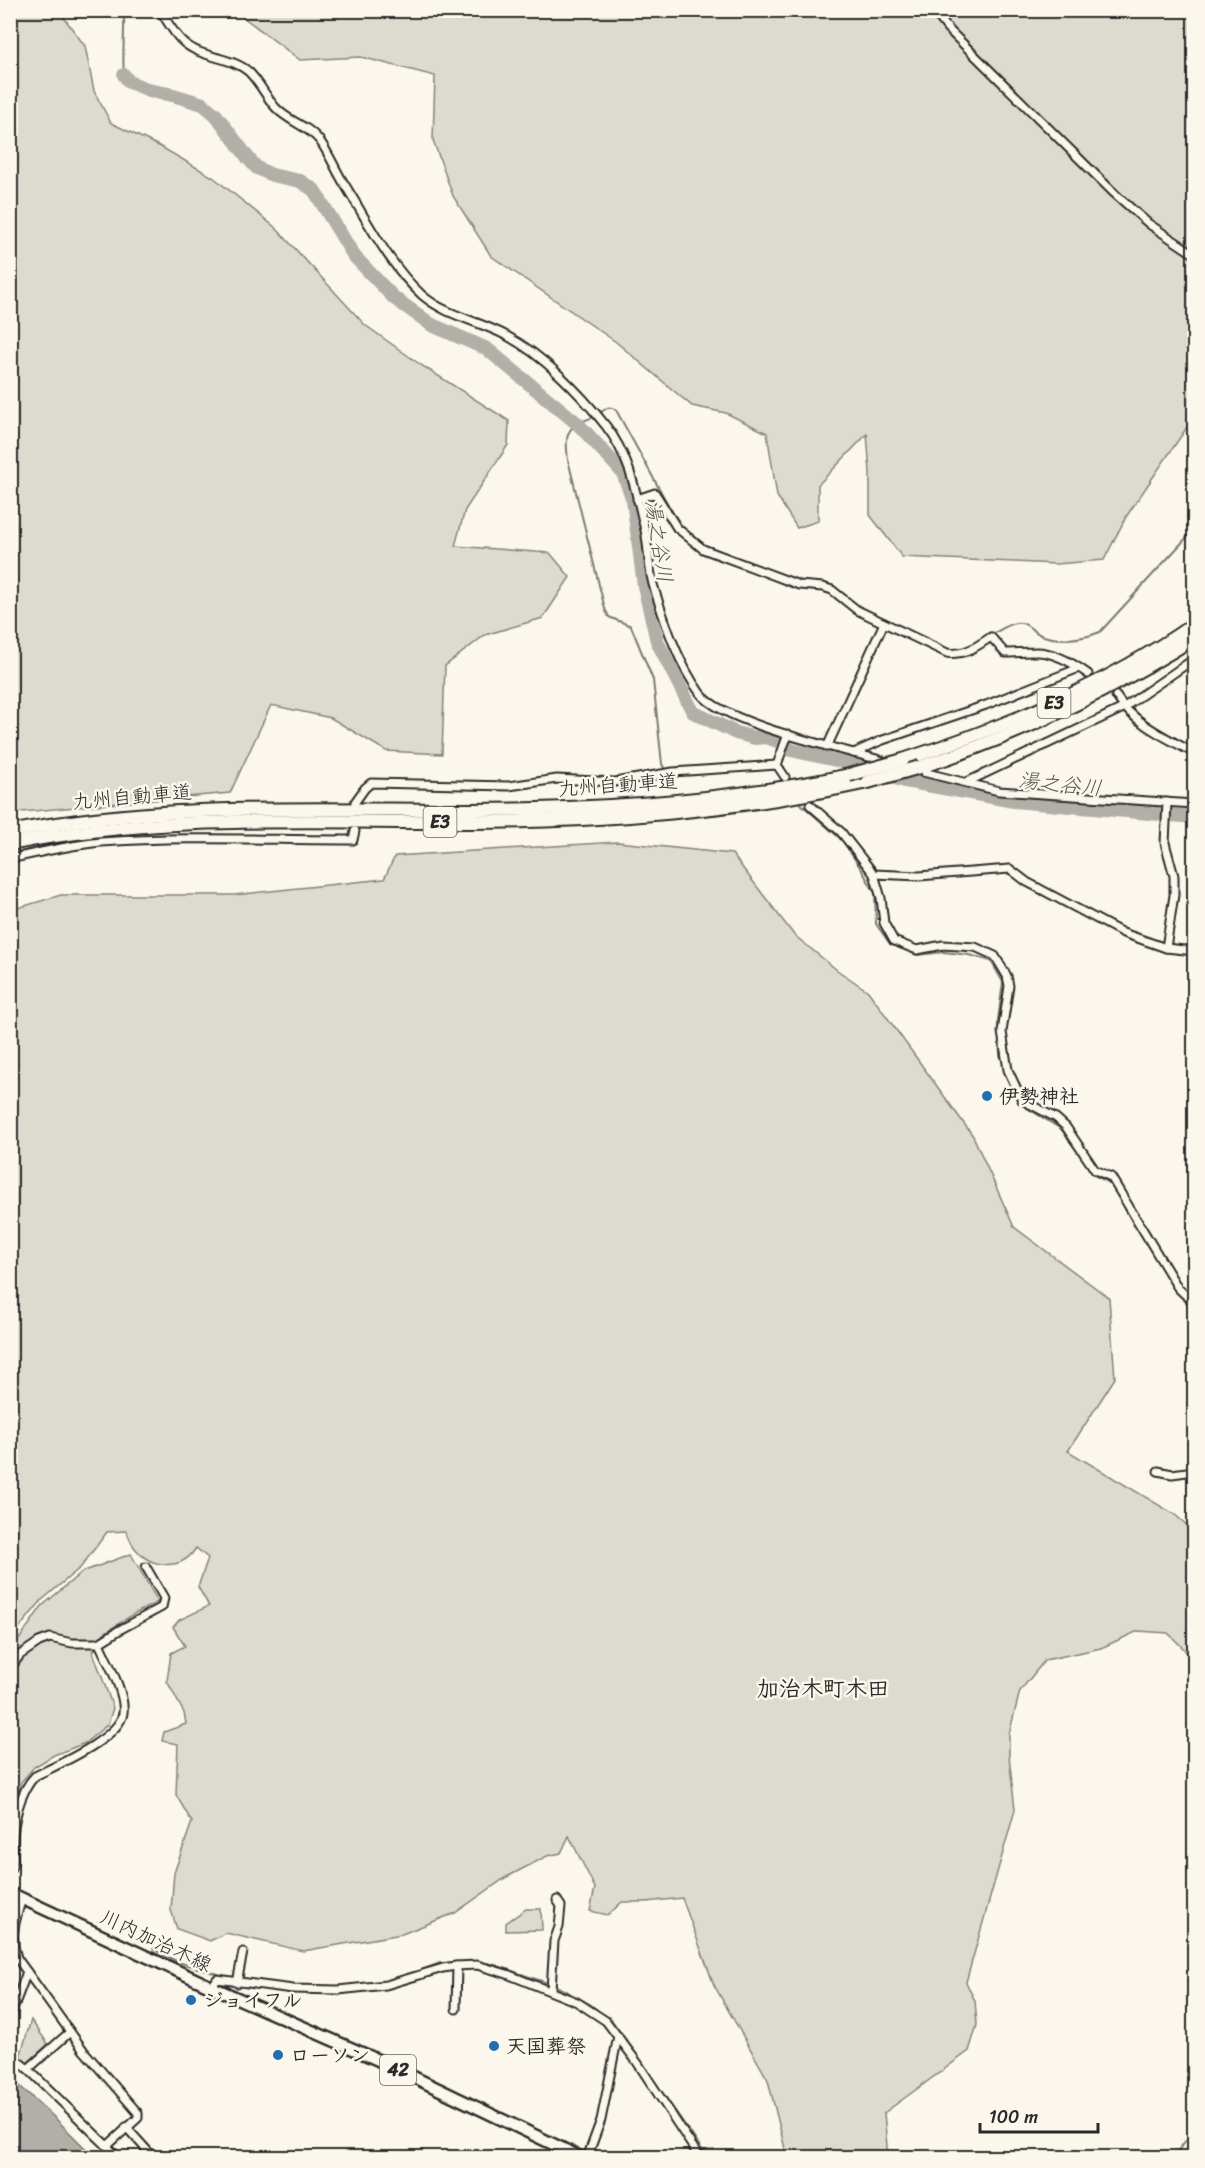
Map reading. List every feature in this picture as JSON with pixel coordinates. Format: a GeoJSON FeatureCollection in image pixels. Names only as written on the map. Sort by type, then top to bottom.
{"type":"FeatureCollection","features":[{"type":"Feature","properties":{"kind":"highway","name":"九州自動車道"},"geometry":{"type":"LineString","coordinates":[[10,832],[105,817],[182,811],[472,810],[611,806],[753,793],[849,775],[903,760],[1010,723],[1077,692],[1142,657],[1194,624]]}},
{"type":"Feature","properties":{"kind":"highway","name":"九州自動車道"},"geometry":{"type":"LineString","coordinates":[[10,844],[105,829],[180,823],[472,822],[611,818],[704,811],[813,794],[868,782],[920,767],[1014,734],[1083,702],[1194,638]]}},
{"type":"Feature","properties":{"kind":"main road","name":"川内加治木線"},"geometry":{"type":"LineString","coordinates":[[10,1893],[212,1987],[378,2060],[582,2157]]}},
{"type":"Feature","properties":{"kind":"street"},"geometry":{"type":"LineString","coordinates":[[160,10],[183,42],[196,50],[241,67],[256,80],[275,107],[316,136],[384,249],[399,271],[423,296],[440,308],[509,337],[562,379],[600,418],[619,446],[634,481],[648,544],[654,589],[684,667],[701,695],[738,717],[788,736],[999,791],[1194,804]]}},
{"type":"Feature","properties":{"kind":"street"},"geometry":{"type":"LineString","coordinates":[[933,10],[948,29],[1115,194],[1149,224],[1194,254]]}},
{"type":"Feature","properties":{"kind":"street"},"geometry":{"type":"LineString","coordinates":[[637,500],[655,493],[677,528],[703,549],[799,585],[823,586],[832,590],[857,610],[947,653],[961,654],[970,651],[991,637],[1005,653],[1021,654],[1037,651],[1061,657],[1088,674]]}},
{"type":"Feature","properties":{"kind":"street"},"geometry":{"type":"LineString","coordinates":[[827,747],[884,623]]}},
{"type":"Feature","properties":{"kind":"street"},"geometry":{"type":"LineString","coordinates":[[967,782],[1123,708],[1194,659]]}},
{"type":"Feature","properties":{"kind":"street"},"geometry":{"type":"LineString","coordinates":[[854,753],[880,741],[986,705],[1079,668]]}},
{"type":"Feature","properties":{"kind":"street"},"geometry":{"type":"LineString","coordinates":[[1116,696],[1123,708],[1147,726],[1194,753]]}},
{"type":"Feature","properties":{"kind":"street"},"geometry":{"type":"LineString","coordinates":[[777,765],[788,736]]}},
{"type":"Feature","properties":{"kind":"street"},"geometry":{"type":"LineString","coordinates":[[777,765],[785,777]]}},
{"type":"Feature","properties":{"kind":"street"},"geometry":{"type":"LineString","coordinates":[[355,802],[364,788],[371,783],[509,786],[557,779],[615,782],[673,772],[777,765]]}},
{"type":"Feature","properties":{"kind":"street"},"geometry":{"type":"LineString","coordinates":[[1166,948],[1174,895],[1174,876],[1165,843],[1167,804]]}},
{"type":"Feature","properties":{"kind":"street"},"geometry":{"type":"LineString","coordinates":[[810,805],[841,832],[874,874],[881,898],[884,923],[894,941],[917,950],[943,945],[975,947],[995,956],[1007,976],[1009,986],[1002,1032],[1008,1070],[1022,1100],[1056,1118],[1066,1127],[1095,1170],[1111,1177],[1172,1279],[1194,1303]]}},
{"type":"Feature","properties":{"kind":"street"},"geometry":{"type":"LineString","coordinates":[[10,859],[100,842],[225,839],[353,840],[355,831]]}},
{"type":"Feature","properties":{"kind":"street"},"geometry":{"type":"LineString","coordinates":[[874,874],[918,876],[1010,869],[1027,882],[1123,933],[1166,948],[1194,951]]}},
{"type":"Feature","properties":{"kind":"street"},"geometry":{"type":"LineString","coordinates":[[1158,1471],[1172,1474],[1194,1471]]}},
{"type":"Feature","properties":{"kind":"street"},"geometry":{"type":"LineString","coordinates":[[10,1669],[21,1655],[39,1642],[50,1638],[72,1643],[99,1643],[162,1607],[164,1598],[146,1567]]}},
{"type":"Feature","properties":{"kind":"street"},"geometry":{"type":"LineString","coordinates":[[10,1870],[14,1864],[13,1831],[28,1783],[35,1776],[90,1748],[107,1736],[119,1723],[123,1713],[118,1686],[99,1643]]}},
{"type":"Feature","properties":{"kind":"street"},"geometry":{"type":"LineString","coordinates":[[22,1899],[14,1924],[14,1959],[27,1972],[112,2085],[138,2113],[138,2118],[107,2146]]}},
{"type":"Feature","properties":{"kind":"street"},"geometry":{"type":"LineString","coordinates":[[550,1986],[554,1941],[559,1927],[561,1906],[557,1900]]}},
{"type":"Feature","properties":{"kind":"street"},"geometry":{"type":"LineString","coordinates":[[237,1980],[243,1952]]}},
{"type":"Feature","properties":{"kind":"street"},"geometry":{"type":"LineString","coordinates":[[212,1987],[217,1979],[293,1989],[365,1988],[386,1985],[435,1970],[477,1965],[550,1986],[606,2021],[638,2062],[700,2157]]}},
{"type":"Feature","properties":{"kind":"street"},"geometry":{"type":"LineString","coordinates":[[456,2010],[458,1966]]}},
{"type":"Feature","properties":{"kind":"street"},"geometry":{"type":"LineString","coordinates":[[10,2017],[27,1972]]}},
{"type":"Feature","properties":{"kind":"street"},"geometry":{"type":"LineString","coordinates":[[28,2069],[70,2032]]}},
{"type":"Feature","properties":{"kind":"street"},"geometry":{"type":"LineString","coordinates":[[587,2157],[601,2120],[618,2036]]}},
{"type":"Feature","properties":{"kind":"street"},"geometry":{"type":"LineString","coordinates":[[10,2055],[28,2069],[118,2157]]}},
{"type":"Feature","properties":{"kind":"street"},"geometry":{"type":"LineString","coordinates":[[126,2127],[154,2157]]}},
{"type":"Feature","properties":{"kind":"shaded area"},"geometry":{"type":"Polygon","coordinates":[[[11,10],[59,11],[85,46],[94,91],[111,123],[161,147],[213,177],[276,228],[365,325],[421,365],[509,421],[508,445],[465,510],[455,546],[550,553],[570,577],[543,618],[485,635],[445,666],[442,754],[386,751],[331,718],[271,705],[230,793],[11,813],[11,10]]]}},
{"type":"Feature","properties":{"kind":"shaded area"},"geometry":{"type":"Polygon","coordinates":[[[235,11],[1194,11],[1194,417],[1126,517],[1104,560],[1056,564],[902,557],[870,515],[867,434],[818,485],[818,521],[797,528],[777,496],[767,433],[726,413],[692,406],[616,342],[491,256],[453,196],[433,140],[435,76],[361,57],[300,60],[235,11]]]}},
{"type":"Feature","properties":{"kind":"shaded area"},"geometry":{"type":"Polygon","coordinates":[[[618,842],[732,854],[794,935],[837,970],[868,991],[973,1136],[1014,1227],[1109,1298],[1115,1378],[1068,1451],[1174,1514],[1194,1531],[1194,1664],[1184,1649],[1168,1633],[1138,1631],[1101,1648],[1045,1660],[1020,1691],[1009,1734],[1015,1810],[966,1982],[975,2001],[977,2025],[969,2051],[884,2113],[888,2157],[787,2157],[768,2080],[714,1985],[682,1898],[622,1902],[608,1915],[590,1911],[595,1888],[569,1836],[561,1853],[547,1856],[505,1878],[455,1913],[402,1934],[303,1951],[226,1933],[210,1941],[177,1929],[171,1910],[174,1873],[192,1822],[176,1795],[178,1744],[162,1741],[164,1732],[186,1724],[184,1713],[167,1681],[171,1653],[185,1646],[173,1627],[179,1620],[209,1606],[198,1587],[208,1558],[196,1548],[183,1561],[175,1564],[158,1563],[142,1555],[126,1531],[107,1532],[81,1567],[42,1600],[11,1638],[11,910],[61,895],[234,895],[384,879],[395,856],[618,842]]]}},
{"type":"Feature","properties":{"kind":"shaded area"},"geometry":{"type":"Polygon","coordinates":[[[131,1554],[158,1602],[104,1633],[93,1652],[113,1708],[108,1724],[85,1743],[54,1755],[34,1767],[21,1782],[11,1824],[11,1651],[42,1606],[82,1572],[131,1554]]]}},
{"type":"Feature","properties":{"kind":"shaded area"},"geometry":{"type":"Polygon","coordinates":[[[526,1909],[541,1909],[542,1930],[506,1931],[506,1923],[526,1909]]]}},
{"type":"Feature","properties":{"kind":"shaded area"},"geometry":{"type":"Polygon","coordinates":[[[31,2020],[48,2044],[26,2064],[20,2057],[31,2020]]]}},
{"type":"Feature","properties":{"kind":"shaded area"},"geometry":{"type":"Polygon","coordinates":[[[11,2078],[54,2117],[94,2157],[11,2157],[11,2078]]]}},
{"type":"Feature","properties":{"kind":"waterway"},"geometry":{"type":"LineString","coordinates":[[124,10],[124,75]]}},
{"type":"Feature","properties":{"kind":"waterway","name":"湯之谷川"},"geometry":{"type":"LineString","coordinates":[[124,75],[129,82],[152,91],[203,104],[216,115],[257,168],[272,175],[300,181],[314,190],[354,256],[394,298],[432,325],[487,349],[578,424],[623,473],[633,500],[644,586],[657,641],[693,712],[736,733],[755,738],[766,737],[780,742],[791,750],[845,762],[905,781],[1014,801],[1194,817]]}},
{"type":"Feature","properties":{"kind":"waterway"},"geometry":{"type":"LineString","coordinates":[[600,413],[608,408],[616,410],[671,510],[694,538]]}},
{"type":"Feature","properties":{"kind":"waterway"},"geometry":{"type":"LineString","coordinates":[[594,417],[577,424],[569,432],[567,437],[568,460],[605,609],[609,617],[631,626],[653,680],[662,764],[665,770]]}},
{"type":"Feature","properties":{"kind":"waterway"},"geometry":{"type":"LineString","coordinates":[[991,635],[1016,623],[1026,625],[1041,635],[1063,639],[1079,638],[1100,632],[1190,534],[1194,497]]}},
{"type":"Feature","properties":{"kind":"waterway"},"geometry":{"type":"LineString","coordinates":[[798,581],[813,583]]}},
{"type":"Feature","properties":{"kind":"waterway"},"geometry":{"type":"LineString","coordinates":[[825,584],[834,586],[845,596]]}},
{"type":"Feature","properties":{"kind":"waterway"},"geometry":{"type":"LineString","coordinates":[[888,621],[918,636]]}},
{"type":"Feature","properties":{"kind":"waterway"},"geometry":{"type":"LineString","coordinates":[[801,804],[843,841],[863,872],[875,893],[876,924],[890,944],[917,955],[944,952],[991,961],[1003,982],[998,1020],[1000,1055],[1004,1064]]}},
{"type":"Feature","properties":{"kind":"waterway"},"geometry":{"type":"LineString","coordinates":[[1011,1083],[1019,1103],[1061,1129],[1094,1175],[1112,1184]]}},
{"type":"Feature","properties":{"kind":"waterway"},"geometry":{"type":"LineString","coordinates":[[1122,1202],[1134,1226],[1143,1235]]}},
{"type":"Feature","properties":{"kind":"waterway"},"geometry":{"type":"LineString","coordinates":[[153,1949],[178,1962],[231,1978]]}},
{"type":"Feature","properties":{"kind":"waterway"},"geometry":{"type":"LineString","coordinates":[[409,1975],[440,1963],[492,1964],[556,1986],[591,2005],[610,2018],[708,2158]]}},
{"type":"Feature","properties":{"kind":"waterway"},"geometry":{"type":"LineString","coordinates":[[377,1983],[389,1981]]}},
{"type":"Feature","properties":{"kind":"waterway"},"geometry":{"type":"LineString","coordinates":[[332,1987],[347,1986]]}},
{"type":"Feature","properties":{"kind":"waterway"},"geometry":{"type":"LineString","coordinates":[[1172,2158],[1194,2130]]}},
{"type":"Feature","properties":{"kind":"place","name":"伊勢神社"},"geometry":{"type":"Point","coordinates":[987,1096]}},
{"type":"Feature","properties":{"kind":"place","name":"ジョイフル"},"geometry":{"type":"Point","coordinates":[191,2000]}},
{"type":"Feature","properties":{"kind":"place","name":"天国葬祭"},"geometry":{"type":"Point","coordinates":[494,2046]}},
{"type":"Feature","properties":{"kind":"place","name":"ローソン"},"geometry":{"type":"Point","coordinates":[278,2055]}},
{"type":"Feature","properties":{"kind":"district","name":"加治木町木田"},"geometry":{"type":"Point","coordinates":[823,1688]}}]}
